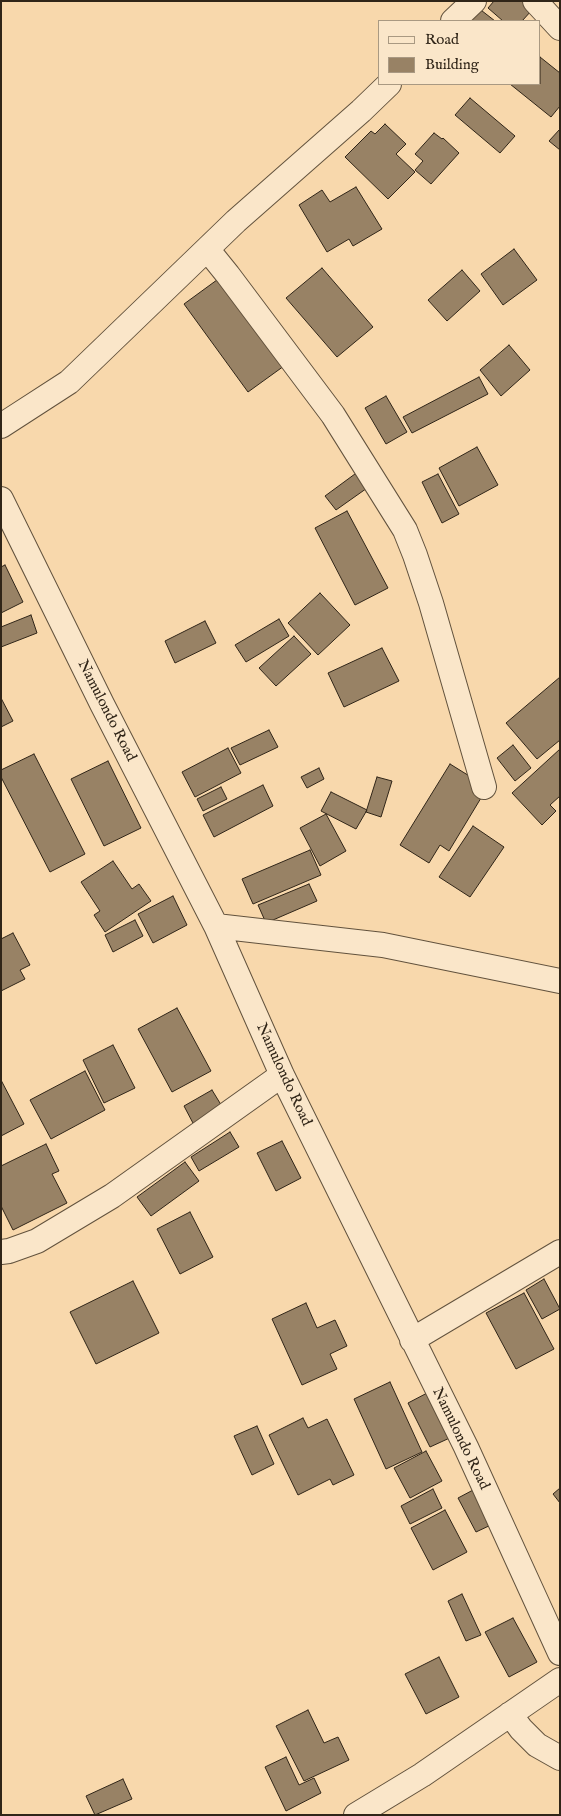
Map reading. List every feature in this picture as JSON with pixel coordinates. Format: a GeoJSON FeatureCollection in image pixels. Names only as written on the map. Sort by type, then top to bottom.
{"type":"FeatureCollection","features":[{"type":"Feature","properties":{"kind":"street"},"geometry":{"type":"LineString","coordinates":[[454,20],[474,1]]}},
{"type":"Feature","properties":{"kind":"street"},"geometry":{"type":"LineString","coordinates":[[535,1],[560,28]]}},
{"type":"Feature","properties":{"kind":"street"},"geometry":{"type":"LineString","coordinates":[[1,426],[69,382],[236,221],[361,111],[387,85]]}},
{"type":"Feature","properties":{"kind":"street"},"geometry":{"type":"LineString","coordinates":[[207,249],[333,415],[405,530],[430,603],[484,787]]}},
{"type":"Feature","properties":{"kind":"street","name":"Namulondo Road"},"geometry":{"type":"LineString","coordinates":[[1,499],[102,704],[216,926],[282,1075],[466,1447],[560,1653]]}},
{"type":"Feature","properties":{"kind":"street"},"geometry":{"type":"LineString","coordinates":[[216,926],[383,945],[560,981]]}},
{"type":"Feature","properties":{"kind":"street"},"geometry":{"type":"LineString","coordinates":[[1,1252],[9,1251],[37,1240],[112,1196],[282,1075]]}},
{"type":"Feature","properties":{"kind":"street"},"geometry":{"type":"LineString","coordinates":[[412,1340],[560,1252]]}},
{"type":"Feature","properties":{"kind":"street"},"geometry":{"type":"LineString","coordinates":[[356,1815],[422,1775],[560,1680]]}},
{"type":"Feature","properties":{"kind":"street"},"geometry":{"type":"LineString","coordinates":[[510,1714],[521,1729],[537,1745],[560,1758]]}},
{"type":"Feature","properties":{"kind":"building"},"geometry":{"type":"Polygon","coordinates":[[[494,1],[523,1],[532,10],[523,20],[502,20],[488,8],[494,1]]]}},
{"type":"Feature","properties":{"kind":"building"},"geometry":{"type":"Polygon","coordinates":[[[477,7],[494,20],[466,20],[477,7]]]}},
{"type":"Feature","properties":{"kind":"building"},"geometry":{"type":"Polygon","coordinates":[[[541,58],[560,73],[560,106],[551,117],[511,85],[541,85],[541,58]]]}},
{"type":"Feature","properties":{"kind":"building"},"geometry":{"type":"Polygon","coordinates":[[[470,98],[515,136],[500,153],[455,115],[470,98]]]}},
{"type":"Feature","properties":{"kind":"building"},"geometry":{"type":"Polygon","coordinates":[[[385,124],[406,144],[396,154],[415,172],[388,199],[345,157],[371,131],[375,134],[385,124]]]}},
{"type":"Feature","properties":{"kind":"building"},"geometry":{"type":"Polygon","coordinates":[[[560,129],[560,150],[549,141],[560,129]]]}},
{"type":"Feature","properties":{"kind":"building"},"geometry":{"type":"Polygon","coordinates":[[[434,133],[443,138],[459,153],[431,184],[415,170],[423,161],[415,154],[434,133]]]}},
{"type":"Feature","properties":{"kind":"building"},"geometry":{"type":"Polygon","coordinates":[[[356,187],[382,229],[353,246],[349,239],[327,252],[299,205],[322,190],[330,202],[356,187]]]}},
{"type":"Feature","properties":{"kind":"building"},"geometry":{"type":"Polygon","coordinates":[[[514,249],[537,280],[503,305],[481,274],[514,249]]]}},
{"type":"Feature","properties":{"kind":"building"},"geometry":{"type":"Polygon","coordinates":[[[322,268],[373,327],[337,357],[286,298],[322,268]]]}},
{"type":"Feature","properties":{"kind":"building"},"geometry":{"type":"Polygon","coordinates":[[[462,270],[480,291],[447,321],[428,300],[462,270]]]}},
{"type":"Feature","properties":{"kind":"building"},"geometry":{"type":"Polygon","coordinates":[[[221,277],[284,366],[248,392],[184,304],[221,277]]]}},
{"type":"Feature","properties":{"kind":"building"},"geometry":{"type":"Polygon","coordinates":[[[509,345],[530,370],[501,396],[480,370],[509,345]]]}},
{"type":"Feature","properties":{"kind":"building"},"geometry":{"type":"Polygon","coordinates":[[[479,377],[488,394],[412,433],[403,417],[479,377]]]}},
{"type":"Feature","properties":{"kind":"building"},"geometry":{"type":"Polygon","coordinates":[[[386,396],[407,432],[386,444],[365,408],[386,396]]]}},
{"type":"Feature","properties":{"kind":"building"},"geometry":{"type":"Polygon","coordinates":[[[477,447],[498,485],[459,506],[439,468],[477,447]]]}},
{"type":"Feature","properties":{"kind":"building"},"geometry":{"type":"Polygon","coordinates":[[[359,471],[370,486],[336,510],[325,496],[359,471]]]}},
{"type":"Feature","properties":{"kind":"building"},"geometry":{"type":"Polygon","coordinates":[[[438,474],[459,514],[442,523],[422,482],[438,474]]]}},
{"type":"Feature","properties":{"kind":"building"},"geometry":{"type":"Polygon","coordinates":[[[347,511],[388,588],[355,605],[315,528],[347,511]]]}},
{"type":"Feature","properties":{"kind":"building"},"geometry":{"type":"Polygon","coordinates":[[[5,565],[23,602],[1,613],[1,567],[5,565]]]}},
{"type":"Feature","properties":{"kind":"building"},"geometry":{"type":"Polygon","coordinates":[[[320,593],[350,625],[318,655],[288,623],[320,593]]]}},
{"type":"Feature","properties":{"kind":"building"},"geometry":{"type":"Polygon","coordinates":[[[31,615],[37,633],[1,647],[1,627],[31,615]]]}},
{"type":"Feature","properties":{"kind":"building"},"geometry":{"type":"Polygon","coordinates":[[[279,619],[289,636],[246,662],[235,645],[279,619]]]}},
{"type":"Feature","properties":{"kind":"building"},"geometry":{"type":"Polygon","coordinates":[[[205,621],[216,643],[175,663],[165,641],[205,621]]]}},
{"type":"Feature","properties":{"kind":"building"},"geometry":{"type":"Polygon","coordinates":[[[294,636],[311,654],[276,686],[259,668],[294,636]]]}},
{"type":"Feature","properties":{"kind":"building"},"geometry":{"type":"Polygon","coordinates":[[[382,648],[399,681],[344,707],[328,673],[382,648]]]}},
{"type":"Feature","properties":{"kind":"building"},"geometry":{"type":"Polygon","coordinates":[[[560,677],[560,740],[537,759],[506,723],[560,677]]]}},
{"type":"Feature","properties":{"kind":"building"},"geometry":{"type":"Polygon","coordinates":[[[1,698],[13,721],[1,727],[1,698]]]}},
{"type":"Feature","properties":{"kind":"building"},"geometry":{"type":"Polygon","coordinates":[[[269,730],[278,747],[240,765],[231,748],[269,730]]]}},
{"type":"Feature","properties":{"kind":"building"},"geometry":{"type":"Polygon","coordinates":[[[513,745],[531,768],[515,781],[497,758],[513,745]]]}},
{"type":"Feature","properties":{"kind":"building"},"geometry":{"type":"Polygon","coordinates":[[[228,748],[241,773],[195,797],[182,772],[228,748]]]}},
{"type":"Feature","properties":{"kind":"building"},"geometry":{"type":"Polygon","coordinates":[[[560,749],[560,796],[550,805],[556,811],[542,825],[512,793],[560,749]]]}},
{"type":"Feature","properties":{"kind":"building"},"geometry":{"type":"Polygon","coordinates":[[[34,754],[85,854],[50,872],[1,777],[1,770],[34,754]]]}},
{"type":"Feature","properties":{"kind":"building"},"geometry":{"type":"Polygon","coordinates":[[[108,761],[141,828],[104,846],[71,779],[108,761]]]}},
{"type":"Feature","properties":{"kind":"building"},"geometry":{"type":"Polygon","coordinates":[[[450,764],[479,782],[473,793],[481,798],[449,851],[440,845],[429,863],[400,845],[450,764]]]}},
{"type":"Feature","properties":{"kind":"building"},"geometry":{"type":"Polygon","coordinates":[[[319,768],[324,779],[307,788],[301,777],[319,768]]]}},
{"type":"Feature","properties":{"kind":"building"},"geometry":{"type":"Polygon","coordinates":[[[377,777],[392,781],[381,817],[366,812],[377,777]]]}},
{"type":"Feature","properties":{"kind":"building"},"geometry":{"type":"Polygon","coordinates":[[[263,785],[273,806],[214,837],[203,815],[263,785]]]}},
{"type":"Feature","properties":{"kind":"building"},"geometry":{"type":"Polygon","coordinates":[[[221,787],[227,799],[203,811],[197,799],[221,787]]]}},
{"type":"Feature","properties":{"kind":"building"},"geometry":{"type":"Polygon","coordinates":[[[331,792],[367,810],[356,829],[321,811],[331,792]]]}},
{"type":"Feature","properties":{"kind":"building"},"geometry":{"type":"Polygon","coordinates":[[[326,814],[346,851],[320,866],[300,828],[326,814]]]}},
{"type":"Feature","properties":{"kind":"building"},"geometry":{"type":"Polygon","coordinates":[[[473,826],[504,847],[470,897],[439,877],[473,826]]]}},
{"type":"Feature","properties":{"kind":"building"},"geometry":{"type":"Polygon","coordinates":[[[310,850],[321,875],[253,904],[242,879],[310,850]]]}},
{"type":"Feature","properties":{"kind":"building"},"geometry":{"type":"Polygon","coordinates":[[[113,861],[132,889],[139,884],[151,901],[105,932],[94,915],[100,911],[81,882],[113,861]]]}},
{"type":"Feature","properties":{"kind":"building"},"geometry":{"type":"Polygon","coordinates":[[[309,884],[317,901],[266,923],[258,905],[309,884]]]}},
{"type":"Feature","properties":{"kind":"building"},"geometry":{"type":"Polygon","coordinates":[[[173,896],[187,925],[153,943],[138,914],[173,896]]]}},
{"type":"Feature","properties":{"kind":"building"},"geometry":{"type":"Polygon","coordinates":[[[135,920],[143,936],[113,952],[105,935],[135,920]]]}},
{"type":"Feature","properties":{"kind":"building"},"geometry":{"type":"Polygon","coordinates":[[[13,933],[30,965],[20,970],[25,979],[1,991],[1,939],[13,933]]]}},
{"type":"Feature","properties":{"kind":"building"},"geometry":{"type":"Polygon","coordinates":[[[177,1008],[211,1071],[172,1092],[138,1029],[177,1008]]]}},
{"type":"Feature","properties":{"kind":"building"},"geometry":{"type":"Polygon","coordinates":[[[113,1045],[135,1088],[104,1103],[83,1060],[113,1045]]]}},
{"type":"Feature","properties":{"kind":"building"},"geometry":{"type":"Polygon","coordinates":[[[85,1071],[105,1110],[51,1139],[30,1100],[85,1071]]]}},
{"type":"Feature","properties":{"kind":"building"},"geometry":{"type":"Polygon","coordinates":[[[1,1080],[24,1124],[1,1136],[1,1080]]]}},
{"type":"Feature","properties":{"kind":"building"},"geometry":{"type":"Polygon","coordinates":[[[212,1090],[223,1108],[194,1125],[184,1106],[212,1090]]]}},
{"type":"Feature","properties":{"kind":"building"},"geometry":{"type":"Polygon","coordinates":[[[230,1132],[239,1147],[199,1171],[191,1157],[230,1132]]]}},
{"type":"Feature","properties":{"kind":"building"},"geometry":{"type":"Polygon","coordinates":[[[282,1141],[301,1178],[276,1191],[257,1153],[282,1141]]]}},
{"type":"Feature","properties":{"kind":"building"},"geometry":{"type":"Polygon","coordinates":[[[46,1144],[59,1171],[52,1174],[67,1203],[13,1230],[1,1206],[1,1166],[46,1144]]]}},
{"type":"Feature","properties":{"kind":"building"},"geometry":{"type":"Polygon","coordinates":[[[185,1162],[199,1181],[151,1216],[137,1197],[185,1162]]]}},
{"type":"Feature","properties":{"kind":"building"},"geometry":{"type":"Polygon","coordinates":[[[190,1212],[213,1257],[180,1274],[157,1229],[190,1212]]]}},
{"type":"Feature","properties":{"kind":"building"},"geometry":{"type":"Polygon","coordinates":[[[544,1279],[560,1309],[542,1319],[526,1290],[544,1279]]]}},
{"type":"Feature","properties":{"kind":"building"},"geometry":{"type":"Polygon","coordinates":[[[133,1281],[159,1333],[96,1364],[70,1312],[133,1281]]]}},
{"type":"Feature","properties":{"kind":"building"},"geometry":{"type":"Polygon","coordinates":[[[524,1293],[554,1349],[516,1369],[486,1313],[524,1293]]]}},
{"type":"Feature","properties":{"kind":"building"},"geometry":{"type":"Polygon","coordinates":[[[306,1303],[317,1328],[335,1320],[347,1346],[330,1354],[337,1369],[302,1385],[272,1319],[306,1303]]]}},
{"type":"Feature","properties":{"kind":"building"},"geometry":{"type":"Polygon","coordinates":[[[390,1382],[422,1452],[386,1469],[354,1399],[390,1382]]]}},
{"type":"Feature","properties":{"kind":"building"},"geometry":{"type":"Polygon","coordinates":[[[431,1391],[454,1436],[430,1447],[408,1403],[431,1391]]]}},
{"type":"Feature","properties":{"kind":"building"},"geometry":{"type":"Polygon","coordinates":[[[303,1418],[308,1428],[327,1419],[354,1475],[333,1485],[330,1479],[298,1495],[269,1435],[303,1418]]]}},
{"type":"Feature","properties":{"kind":"building"},"geometry":{"type":"Polygon","coordinates":[[[257,1426],[274,1464],[252,1475],[234,1436],[257,1426]]]}},
{"type":"Feature","properties":{"kind":"building"},"geometry":{"type":"Polygon","coordinates":[[[426,1451],[442,1481],[410,1498],[394,1468],[426,1451]]]}},
{"type":"Feature","properties":{"kind":"building"},"geometry":{"type":"Polygon","coordinates":[[[560,1488],[560,1503],[553,1494],[560,1488]]]}},
{"type":"Feature","properties":{"kind":"building"},"geometry":{"type":"Polygon","coordinates":[[[433,1489],[442,1508],[410,1524],[401,1506],[433,1489]]]}},
{"type":"Feature","properties":{"kind":"building"},"geometry":{"type":"Polygon","coordinates":[[[475,1489],[493,1524],[476,1532],[458,1498],[475,1489]]]}},
{"type":"Feature","properties":{"kind":"building"},"geometry":{"type":"Polygon","coordinates":[[[445,1510],[467,1552],[433,1570],[411,1528],[445,1510]]]}},
{"type":"Feature","properties":{"kind":"building"},"geometry":{"type":"Polygon","coordinates":[[[462,1594],[481,1635],[466,1641],[448,1601],[462,1594]]]}},
{"type":"Feature","properties":{"kind":"building"},"geometry":{"type":"Polygon","coordinates":[[[513,1618],[537,1662],[509,1677],[485,1632],[513,1618]]]}},
{"type":"Feature","properties":{"kind":"building"},"geometry":{"type":"Polygon","coordinates":[[[439,1657],[459,1697],[426,1714],[405,1674],[439,1657]]]}},
{"type":"Feature","properties":{"kind":"building"},"geometry":{"type":"Polygon","coordinates":[[[308,1710],[324,1743],[338,1737],[349,1760],[304,1781],[276,1726],[308,1710]]]}},
{"type":"Feature","properties":{"kind":"building"},"geometry":{"type":"Polygon","coordinates":[[[286,1757],[299,1785],[314,1778],[321,1793],[286,1811],[265,1767],[286,1757]]]}},
{"type":"Feature","properties":{"kind":"building"},"geometry":{"type":"Polygon","coordinates":[[[123,1779],[132,1799],[95,1815],[86,1796],[123,1779]]]}}]}
